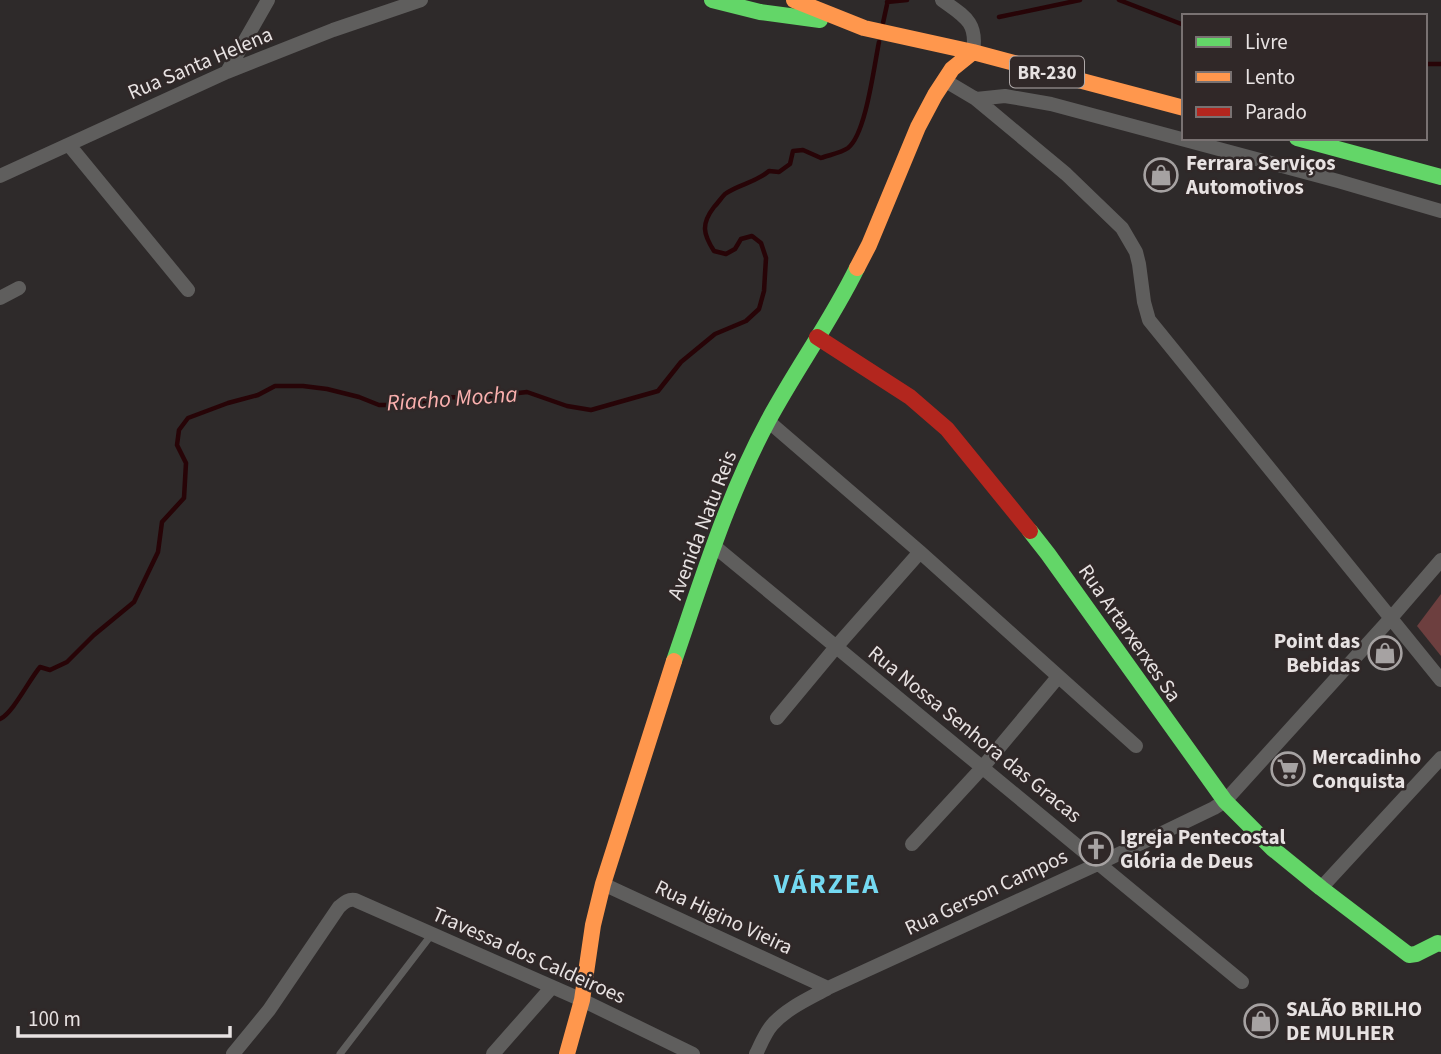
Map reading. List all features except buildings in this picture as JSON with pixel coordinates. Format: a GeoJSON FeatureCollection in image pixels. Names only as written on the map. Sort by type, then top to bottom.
{"type":"FeatureCollection","features":[{"type":"Feature","properties":{"kind":"main road","name":"BR-230"},"geometry":{"type":"LineString","coordinates":[[712,0],[760,12],[860,26],[973,52],[1182,107]]}},
{"type":"Feature","properties":{"kind":"main road","name":"BR-230"},"geometry":{"type":"LineString","coordinates":[[794,0],[860,26]]}},
{"type":"Feature","properties":{"kind":"main road","name":"Avenida Natu Reis"},"geometry":{"type":"LineString","coordinates":[[566,1054],[582,1000],[593,925],[603,884],[713,545],[738,482],[768,421],[856,271],[918,127],[952,69],[973,52]]}},
{"type":"Feature","properties":{"kind":"main road"},"geometry":{"type":"LineString","coordinates":[[1304,140],[1441,177]]}},
{"type":"Feature","properties":{"kind":"main road","name":"Rua Artarxerxes Sa"},"geometry":{"type":"LineString","coordinates":[[817,337],[910,397],[947,429],[1056,564],[1225,801],[1273,849],[1409,955],[1440,942]]}},
{"type":"Feature","properties":{"kind":"street"},"geometry":{"type":"LineString","coordinates":[[227,72],[268,0]]}},
{"type":"Feature","properties":{"kind":"street","name":"Rua Santa Helena"},"geometry":{"type":"LineString","coordinates":[[0,176],[227,72],[333,30],[421,0]]}},
{"type":"Feature","properties":{"kind":"street"},"geometry":{"type":"LineString","coordinates":[[942,0],[972,27],[975,37],[973,52]]}},
{"type":"Feature","properties":{"kind":"street"},"geometry":{"type":"LineString","coordinates":[[944,80],[976,99],[1066,174],[1122,228],[1130,240],[1139,264],[1149,320],[1441,680]]}},
{"type":"Feature","properties":{"kind":"street"},"geometry":{"type":"LineString","coordinates":[[976,99],[1005,96],[1051,104],[1182,139]]}},
{"type":"Feature","properties":{"kind":"street"},"geometry":{"type":"LineString","coordinates":[[1185,140],[1441,211]]}},
{"type":"Feature","properties":{"kind":"street"},"geometry":{"type":"LineString","coordinates":[[69,145],[188,290]]}},
{"type":"Feature","properties":{"kind":"street"},"geometry":{"type":"LineString","coordinates":[[0,298],[19,288]]}},
{"type":"Feature","properties":{"kind":"street"},"geometry":{"type":"LineString","coordinates":[[768,421],[920,552],[1136,746]]}},
{"type":"Feature","properties":{"kind":"street","name":"Rua Nossa Senhora das Gracas"},"geometry":{"type":"LineString","coordinates":[[713,545],[1242,982]]}},
{"type":"Feature","properties":{"kind":"street"},"geometry":{"type":"LineString","coordinates":[[777,718],[920,552]]}},
{"type":"Feature","properties":{"kind":"street","name":"Rua Gerson Campos"},"geometry":{"type":"LineString","coordinates":[[756,1054],[771,1026],[794,1006],[1100,863],[1225,801],[1441,560]]}},
{"type":"Feature","properties":{"kind":"street"},"geometry":{"type":"LineString","coordinates":[[912,844],[982,768],[1058,677]]}},
{"type":"Feature","properties":{"kind":"street"},"geometry":{"type":"LineString","coordinates":[[1321,888],[1441,758]]}},
{"type":"Feature","properties":{"kind":"street","name":"Rua Higino Vieira"},"geometry":{"type":"LineString","coordinates":[[603,884],[828,988]]}},
{"type":"Feature","properties":{"kind":"street","name":"Travessa dos Caldeiroes"},"geometry":{"type":"LineString","coordinates":[[233,1054],[269,1010],[340,908],[347,901],[355,900],[582,1000],[693,1054]]}},
{"type":"Feature","properties":{"kind":"street"},"geometry":{"type":"LineString","coordinates":[[493,1054],[552,987]]}},
{"type":"Feature","properties":{"kind":"lane"},"geometry":{"type":"LineString","coordinates":[[340,1054],[432,934]]}},
{"type":"Feature","properties":{"kind":"shaded area"},"geometry":{"type":"Polygon","coordinates":[[[1441,594],[1441,656],[1417,626],[1441,594]]]}},
{"type":"Feature","properties":{"kind":"waterway","name":"Riacho Mocha"},"geometry":{"type":"LineString","coordinates":[[883,23],[888,0]]}},
{"type":"Feature","properties":{"kind":"waterway"},"geometry":{"type":"LineString","coordinates":[[887,2],[907,0]]}},
{"type":"Feature","properties":{"kind":"waterway"},"geometry":{"type":"LineString","coordinates":[[999,17],[1080,0]]}},
{"type":"Feature","properties":{"kind":"waterway"},"geometry":{"type":"LineString","coordinates":[[1119,0],[1182,24]]}},
{"type":"Feature","properties":{"kind":"waterway","name":"Riacho Mocha"},"geometry":{"type":"LineString","coordinates":[[0,719],[5,716],[40,667],[50,670],[67,662],[94,635],[134,602],[158,552],[162,522],[184,498],[186,463],[177,445],[179,430],[188,418],[258,395],[275,386],[327,389],[379,405],[407,405],[445,397],[477,398],[527,392],[567,406],[591,410],[658,391],[681,362],[715,334],[746,321],[759,309],[764,291],[766,258],[761,243],[752,236],[741,239],[735,249],[726,254],[714,251],[705,229],[710,213],[730,191],[769,171],[779,172],[790,164],[793,151],[803,150],[821,158],[848,148],[860,129],[879,42]]}},
{"type":"Feature","properties":{"kind":"waterway"},"geometry":{"type":"LineString","coordinates":[[1427,64],[1441,64]]}},
{"type":"Feature","properties":{"kind":"traffic: fast"},"geometry":{"type":"LineString","coordinates":[[712,0],[760,12],[820,20]]}},
{"type":"Feature","properties":{"kind":"traffic: fast"},"geometry":{"type":"LineString","coordinates":[[1304,140],[1441,177]]}},
{"type":"Feature","properties":{"kind":"traffic: fast"},"geometry":{"type":"LineString","coordinates":[[674,661],[716,539],[753,450],[857,268]]}},
{"type":"Feature","properties":{"kind":"traffic: fast"},"geometry":{"type":"LineString","coordinates":[[1030,531],[1225,801],[1273,849],[1409,955],[1441,944]]}},
{"type":"Feature","properties":{"kind":"traffic: slow"},"geometry":{"type":"LineString","coordinates":[[794,0],[864,28],[973,52],[1182,107]]}},
{"type":"Feature","properties":{"kind":"traffic: slow"},"geometry":{"type":"LineString","coordinates":[[857,268],[918,127],[935,95],[952,69],[973,52]]}},
{"type":"Feature","properties":{"kind":"traffic: slow"},"geometry":{"type":"LineString","coordinates":[[567,1054],[582,1000],[593,925],[603,884],[674,661]]}},
{"type":"Feature","properties":{"kind":"traffic: jam"},"geometry":{"type":"LineString","coordinates":[[817,337],[910,397],[947,429],[1030,531]]}},
{"type":"Feature","properties":{"kind":"place","name":"Ferrara Serviços Automotivos"},"geometry":{"type":"Point","coordinates":[1161,175]}},
{"type":"Feature","properties":{"kind":"place","name":"Point das Bebidas"},"geometry":{"type":"Point","coordinates":[1385,653]}},
{"type":"Feature","properties":{"kind":"place","name":"Mercadinho Conquista"},"geometry":{"type":"Point","coordinates":[1288,769]}},
{"type":"Feature","properties":{"kind":"place","name":"Igreja Pentecostal Glória de Deus"},"geometry":{"type":"Point","coordinates":[1096,849]}},
{"type":"Feature","properties":{"kind":"place","name":"SALÃO BRILHO DE MULHER"},"geometry":{"type":"Point","coordinates":[1261,1021]}},
{"type":"Feature","properties":{"kind":"district","name":"VÁRZEA"},"geometry":{"type":"Point","coordinates":[827,883]}}]}
